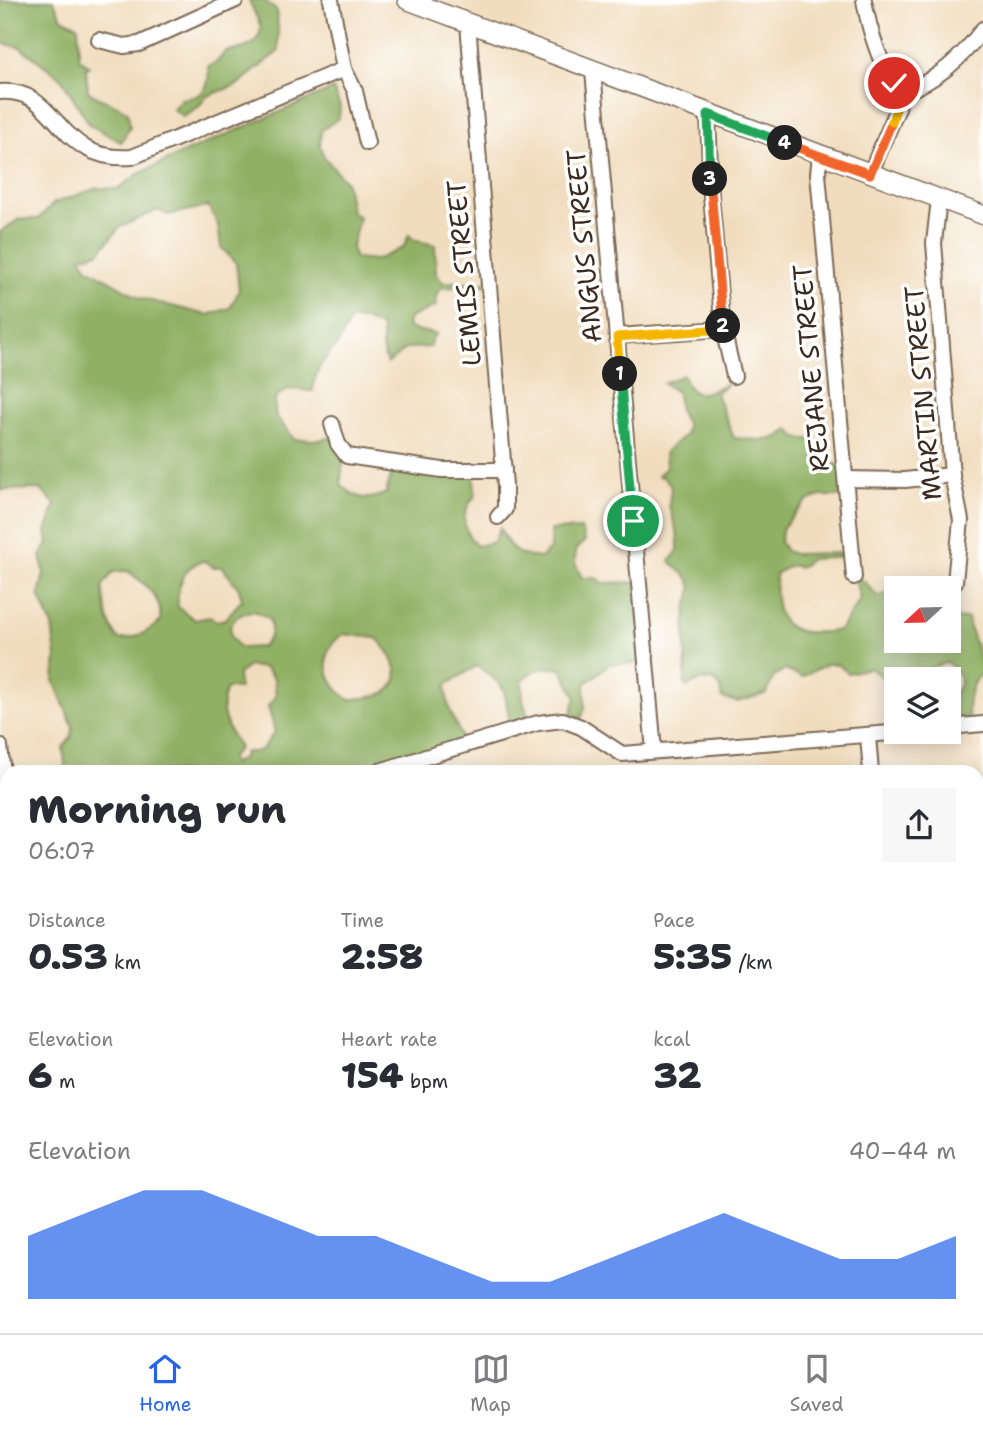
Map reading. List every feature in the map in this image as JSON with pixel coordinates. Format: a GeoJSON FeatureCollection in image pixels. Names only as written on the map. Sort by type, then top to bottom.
{"type":"FeatureCollection","features":[{"type":"Feature","properties":{"kind":"main road"},"geometry":{"type":"LineString","coordinates":[[407,0],[983,215]]}},
{"type":"Feature","properties":{"kind":"street"},"geometry":{"type":"LineString","coordinates":[[99,40],[124,46],[139,44],[236,0]]}},
{"type":"Feature","properties":{"kind":"street"},"geometry":{"type":"LineString","coordinates":[[331,0],[344,69],[355,91],[367,143]]}},
{"type":"Feature","properties":{"kind":"street"},"geometry":{"type":"LineString","coordinates":[[864,0],[874,35],[894,83],[901,93],[898,108],[870,174]]}},
{"type":"Feature","properties":{"kind":"street","name":"LEMIS STREET"},"geometry":{"type":"LineString","coordinates":[[468,23],[504,470],[505,509],[498,517]]}},
{"type":"Feature","properties":{"kind":"street"},"geometry":{"type":"LineString","coordinates":[[901,93],[940,75],[965,53],[983,29]]}},
{"type":"Feature","properties":{"kind":"street"},"geometry":{"type":"LineString","coordinates":[[0,92],[12,91],[31,98],[56,119],[79,146],[96,155],[124,158],[344,69]]}},
{"type":"Feature","properties":{"kind":"street","name":"ANGUS STREET"},"geometry":{"type":"LineString","coordinates":[[593,71],[654,751]]}},
{"type":"Feature","properties":{"kind":"street"},"geometry":{"type":"LineString","coordinates":[[708,114],[711,196],[723,329],[734,376]]}},
{"type":"Feature","properties":{"kind":"street","name":"REJANE STREET"},"geometry":{"type":"LineString","coordinates":[[820,155],[818,174],[830,291],[838,425],[846,478],[854,577]]}},
{"type":"Feature","properties":{"kind":"street","name":"MARTIN STREET"},"geometry":{"type":"LineString","coordinates":[[939,199],[934,243],[952,475],[961,520],[956,576]]}},
{"type":"Feature","properties":{"kind":"street"},"geometry":{"type":"LineString","coordinates":[[617,337],[723,329]]}},
{"type":"Feature","properties":{"kind":"street"},"geometry":{"type":"LineString","coordinates":[[332,424],[338,444],[347,456],[442,470],[504,470]]}},
{"type":"Feature","properties":{"kind":"street"},"geometry":{"type":"LineString","coordinates":[[846,478],[905,480],[952,475]]}},
{"type":"Feature","properties":{"kind":"street"},"geometry":{"type":"LineString","coordinates":[[399,765],[538,723],[563,720],[581,727],[622,754],[884,734]]}},
{"type":"Feature","properties":{"kind":"street"},"geometry":{"type":"LineString","coordinates":[[961,726],[983,724]]}},
{"type":"Feature","properties":{"kind":"street"},"geometry":{"type":"LineString","coordinates":[[869,736],[871,765]]}},
{"type":"Feature","properties":{"kind":"street"},"geometry":{"type":"LineString","coordinates":[[0,746],[2,765]]}},
{"type":"Feature","properties":{"kind":"green space"},"geometry":{"type":"Polygon","coordinates":[[[0,0],[53,0],[62,18],[78,26],[79,58],[89,66],[86,69],[88,91],[128,112],[130,127],[121,142],[90,125],[61,78],[20,47],[0,43],[0,0]]]}},
{"type":"Feature","properties":{"kind":"green space"},"geometry":{"type":"Polygon","coordinates":[[[249,0],[263,0],[277,11],[279,51],[237,85],[207,96],[198,107],[183,116],[173,109],[181,99],[195,97],[204,90],[209,74],[208,66],[217,62],[226,51],[244,48],[257,39],[261,27],[249,0]]]}},
{"type":"Feature","properties":{"kind":"green space"},"geometry":{"type":"Polygon","coordinates":[[[333,89],[340,106],[339,118],[321,131],[320,145],[324,157],[346,182],[351,211],[359,217],[352,247],[354,258],[376,260],[403,248],[409,235],[414,240],[435,245],[436,273],[442,282],[487,282],[487,285],[441,288],[436,295],[436,306],[409,318],[407,325],[411,329],[436,334],[431,339],[430,347],[407,348],[387,364],[382,347],[382,328],[365,320],[350,320],[338,343],[320,366],[313,391],[288,389],[276,397],[276,416],[294,439],[319,440],[340,435],[344,455],[341,484],[356,496],[373,498],[386,493],[394,464],[474,474],[475,496],[467,508],[464,521],[468,534],[477,546],[494,542],[500,528],[507,542],[519,553],[540,558],[550,549],[550,530],[581,529],[585,541],[576,549],[575,563],[582,578],[596,578],[603,583],[636,582],[642,663],[609,664],[585,684],[585,708],[578,726],[569,720],[576,697],[561,669],[539,669],[522,681],[523,701],[531,725],[513,731],[503,689],[477,666],[446,685],[450,711],[464,746],[400,765],[65,765],[63,747],[71,738],[73,727],[54,681],[56,656],[52,626],[39,595],[44,573],[41,555],[48,544],[46,532],[55,504],[40,489],[0,490],[0,232],[19,219],[38,219],[54,203],[97,188],[118,189],[138,174],[333,89]],[[208,206],[168,215],[158,210],[120,227],[99,252],[81,257],[88,268],[140,298],[207,315],[230,308],[239,291],[236,263],[221,247],[218,225],[208,206]],[[205,561],[187,571],[183,578],[178,592],[178,607],[195,620],[209,617],[217,621],[225,619],[242,600],[239,589],[222,567],[213,567],[205,561]],[[128,571],[113,572],[102,587],[109,619],[118,639],[135,637],[160,622],[159,605],[152,592],[128,571]],[[254,611],[239,616],[231,625],[231,636],[241,648],[262,647],[270,634],[269,618],[254,611]],[[343,634],[329,650],[327,667],[335,685],[349,700],[380,695],[394,685],[394,663],[386,648],[376,638],[343,634]],[[249,666],[238,674],[239,689],[227,688],[223,703],[227,726],[239,748],[231,757],[232,764],[242,759],[245,752],[261,750],[275,732],[268,706],[276,696],[274,679],[265,668],[249,666]]]}},
{"type":"Feature","properties":{"kind":"green space"},"geometry":{"type":"Polygon","coordinates":[[[683,375],[691,390],[702,393],[730,382],[717,392],[717,396],[734,438],[770,439],[789,429],[797,438],[814,440],[819,465],[842,464],[846,496],[821,496],[807,501],[783,527],[780,542],[786,551],[794,554],[850,553],[851,556],[811,559],[799,568],[792,565],[776,573],[775,591],[781,617],[787,625],[796,630],[840,630],[860,599],[854,576],[864,581],[880,597],[884,594],[884,653],[961,653],[961,619],[968,618],[983,672],[971,689],[969,725],[961,726],[961,667],[951,667],[948,663],[934,667],[884,667],[884,678],[870,668],[848,673],[838,664],[827,664],[802,677],[785,670],[774,677],[766,694],[737,702],[722,698],[720,686],[713,680],[698,681],[687,687],[684,684],[685,626],[692,587],[687,577],[670,561],[678,550],[678,537],[669,506],[671,487],[665,478],[658,476],[666,467],[665,452],[685,435],[687,425],[679,410],[677,392],[663,383],[683,375]]]}},
{"type":"Feature","properties":{"kind":"route"},"geometry":{"type":"LineString","coordinates":[[633,521],[617,337],[723,329],[711,196],[708,114],[870,174],[898,108],[901,93],[894,83]]}}]}
